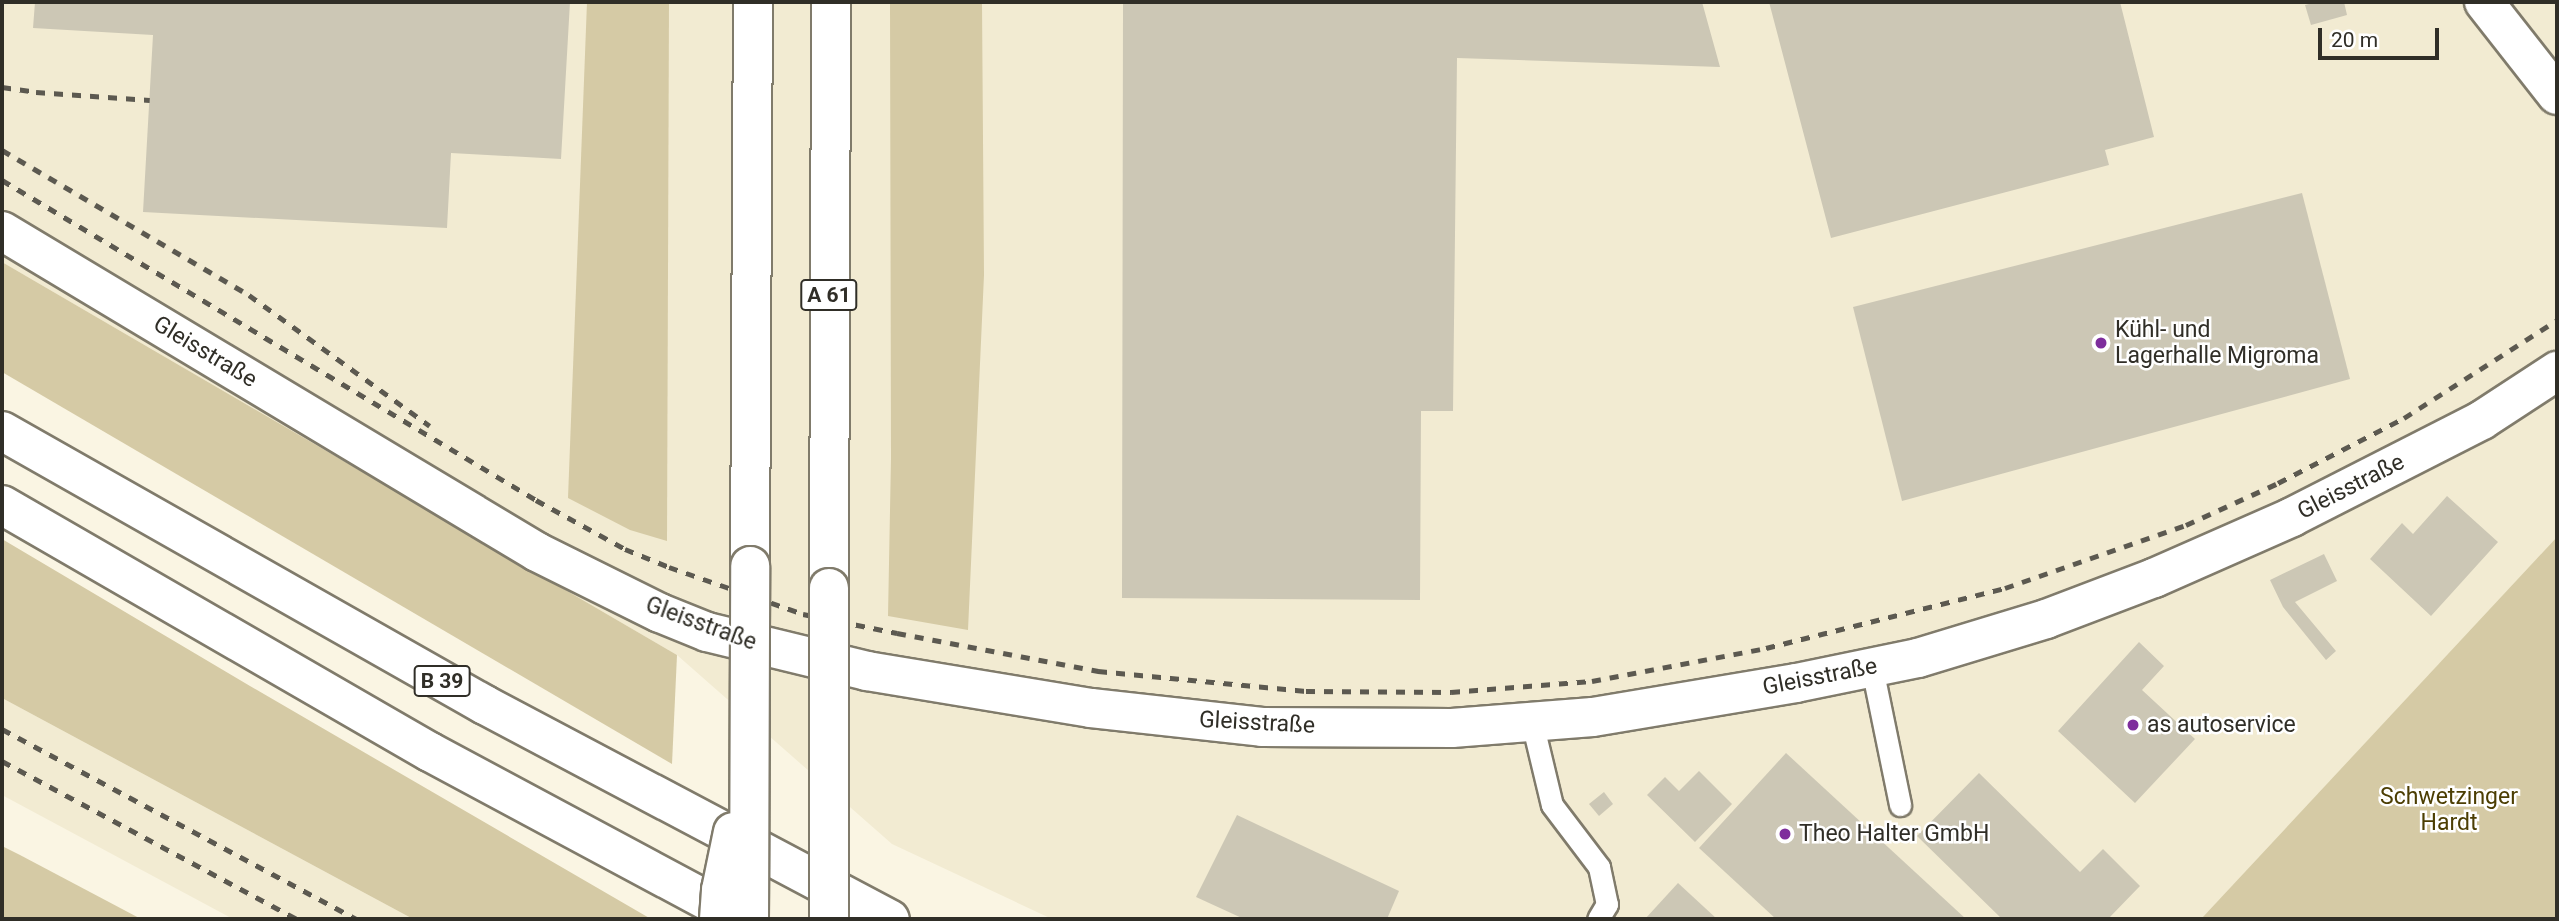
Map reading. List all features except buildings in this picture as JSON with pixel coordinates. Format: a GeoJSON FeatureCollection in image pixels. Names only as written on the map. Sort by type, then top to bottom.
{"type":"FeatureCollection","features":[{"type":"Feature","properties":{"kind":"main road"},"geometry":{"type":"LineString","coordinates":[[749,919],[753,2]]}},
{"type":"Feature","properties":{"kind":"main road","name":"A 61"},"geometry":{"type":"LineString","coordinates":[[829,919],[831,2]]}},
{"type":"Feature","properties":{"kind":"main road"},"geometry":{"type":"LineString","coordinates":[[2484,2],[2557,95]]}},
{"type":"Feature","properties":{"kind":"main road","name":"Gleisstraße"},"geometry":{"type":"LineString","coordinates":[[2,231],[537,552],[660,613],[707,632],[867,671],[1091,708],[1262,727],[1452,728],[1593,717],[1918,658],[2046,619],[2154,578],[2292,517],[2458,432],[2557,371]]}},
{"type":"Feature","properties":{"kind":"main road","name":"B 39"},"geometry":{"type":"LineString","coordinates":[[2,431],[485,705],[890,919]]}},
{"type":"Feature","properties":{"kind":"main road"},"geometry":{"type":"LineString","coordinates":[[2,505],[430,752],[741,919]]}},
{"type":"Feature","properties":{"kind":"main road"},"geometry":{"type":"LineString","coordinates":[[719,919],[721,890],[751,744]]}},
{"type":"Feature","properties":{"kind":"lane"},"geometry":{"type":"LineString","coordinates":[[1872,668],[1900,805]]}},
{"type":"Feature","properties":{"kind":"lane"},"geometry":{"type":"LineString","coordinates":[[1532,722],[1552,805],[1599,867],[1607,904],[1598,919]]}},
{"type":"Feature","properties":{"kind":"shaded area"},"geometry":{"type":"Polygon","coordinates":[[[2,2],[2557,2],[2557,537],[2201,919],[1052,919],[892,844],[677,655],[2,262],[2,2]]]}},
{"type":"Feature","properties":{"kind":"shaded area"},"geometry":{"type":"Polygon","coordinates":[[[2,698],[413,919],[233,919],[2,795],[2,698]]]}},
{"type":"Feature","properties":{"kind":"green space"},"geometry":{"type":"Polygon","coordinates":[[[587,2],[669,2],[667,541],[630,530],[568,498],[587,2]]]}},
{"type":"Feature","properties":{"kind":"green space"},"geometry":{"type":"Polygon","coordinates":[[[890,2],[982,2],[984,275],[968,630],[888,616],[891,458],[890,2]]]}},
{"type":"Feature","properties":{"kind":"green space"},"geometry":{"type":"Polygon","coordinates":[[[2,262],[677,655],[672,764],[2,372],[2,262]]]}},
{"type":"Feature","properties":{"kind":"green space","name":"Schwetzinger Hardt"},"geometry":{"type":"Polygon","coordinates":[[[2557,537],[2557,919],[2201,919],[2557,537]]]}},
{"type":"Feature","properties":{"kind":"green space"},"geometry":{"type":"Polygon","coordinates":[[[2,539],[651,919],[413,919],[2,698],[2,539]]]}},
{"type":"Feature","properties":{"kind":"green space"},"geometry":{"type":"Polygon","coordinates":[[[2,846],[20,855],[141,919],[2,919],[2,846]]]}},
{"type":"Feature","properties":{"kind":"railway"},"geometry":{"type":"LineString","coordinates":[[2,87],[150,100]]}},
{"type":"Feature","properties":{"kind":"railway"},"geometry":{"type":"LineString","coordinates":[[2,150],[249,295],[430,426]]}},
{"type":"Feature","properties":{"kind":"railway"},"geometry":{"type":"LineString","coordinates":[[2,180],[536,500],[625,549],[669,567],[803,614],[897,633],[1098,671],[1306,691],[1451,692],[1592,681],[1766,648],[2005,588],[2186,525],[2278,483],[2404,418],[2557,320]]}},
{"type":"Feature","properties":{"kind":"railway"},"geometry":{"type":"LineString","coordinates":[[2,729],[356,919]]}},
{"type":"Feature","properties":{"kind":"railway"},"geometry":{"type":"LineString","coordinates":[[2,761],[297,919]]}},
{"type":"Feature","properties":{"kind":"place","name":"Kühl- und Lagerhalle Migroma"},"geometry":{"type":"Point","coordinates":[2101,343]}},
{"type":"Feature","properties":{"kind":"place","name":"as autoservice"},"geometry":{"type":"Point","coordinates":[2133,725]}},
{"type":"Feature","properties":{"kind":"place","name":"Theo Halter GmbH"},"geometry":{"type":"Point","coordinates":[1785,834]}}]}
